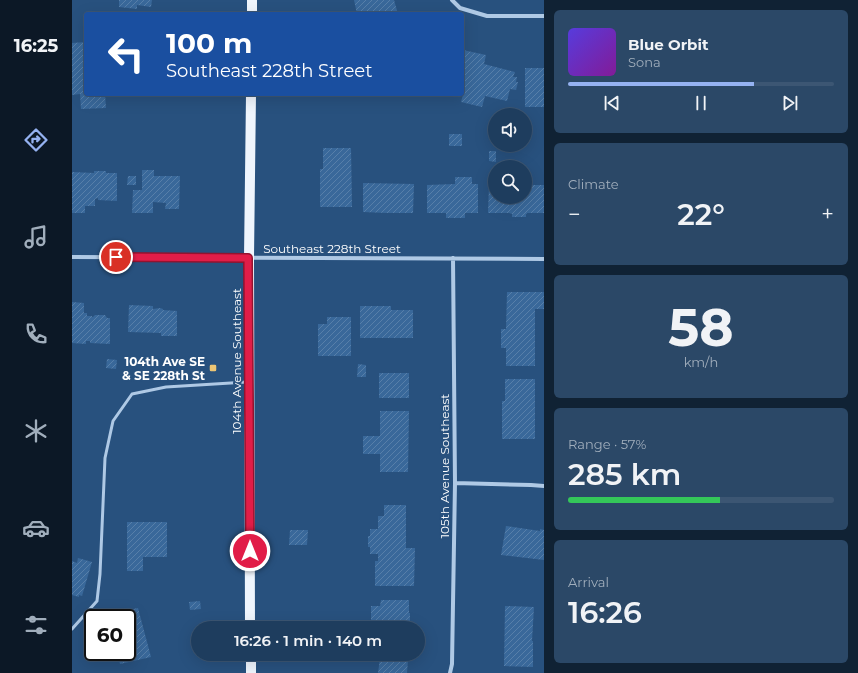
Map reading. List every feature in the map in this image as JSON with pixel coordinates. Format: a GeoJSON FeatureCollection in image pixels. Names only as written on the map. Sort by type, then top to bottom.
{"type":"FeatureCollection","features":[{"type":"Feature","properties":{"kind":"main road"},"geometry":{"type":"LineString","coordinates":[[252,0],[252,12]]}},
{"type":"Feature","properties":{"kind":"main road","name":"104th Avenue Southeast"},"geometry":{"type":"LineString","coordinates":[[250,621],[248,258],[251,96]]}},
{"type":"Feature","properties":{"kind":"main road"},"geometry":{"type":"LineString","coordinates":[[250,661],[251,673]]}},
{"type":"Feature","properties":{"kind":"street"},"geometry":{"type":"LineString","coordinates":[[452,0],[460,8],[487,16],[544,16]]}},
{"type":"Feature","properties":{"kind":"street","name":"Southeast 228th Street"},"geometry":{"type":"LineString","coordinates":[[72,257],[544,259]]}},
{"type":"Feature","properties":{"kind":"street","name":"105th Avenue Southeast"},"geometry":{"type":"LineString","coordinates":[[450,673],[452,656],[455,483],[453,258]]}},
{"type":"Feature","properties":{"kind":"street"},"geometry":{"type":"LineString","coordinates":[[455,483],[544,486]]}},
{"type":"Feature","properties":{"kind":"lane"},"geometry":{"type":"LineString","coordinates":[[72,629],[97,601],[100,574],[105,458],[112,421],[132,394],[166,387],[249,382]]}},
{"type":"Feature","properties":{"kind":"building"},"geometry":{"type":"Polygon","coordinates":[[[119,0],[152,0],[151,7],[137,5],[137,9],[119,7],[119,0]]]}},
{"type":"Feature","properties":{"kind":"building"},"geometry":{"type":"Polygon","coordinates":[[[354,0],[394,0],[397,12],[357,12],[354,0]]]}},
{"type":"Feature","properties":{"kind":"building"},"geometry":{"type":"Polygon","coordinates":[[[84,42],[84,96],[105,96],[106,108],[81,109],[80,94],[72,95],[72,43],[84,42]]]}},
{"type":"Feature","properties":{"kind":"building"},"geometry":{"type":"Polygon","coordinates":[[[464,50],[486,55],[484,64],[515,72],[513,77],[517,77],[516,82],[518,82],[516,90],[510,89],[507,101],[485,96],[482,107],[461,102],[463,96],[464,96],[464,50]]]}},
{"type":"Feature","properties":{"kind":"building"},"geometry":{"type":"Polygon","coordinates":[[[525,68],[544,68],[544,107],[525,107],[525,68]]]}},
{"type":"Feature","properties":{"kind":"building"},"geometry":{"type":"Polygon","coordinates":[[[449,134],[462,134],[462,146],[449,146],[449,134]]]}},
{"type":"Feature","properties":{"kind":"building"},"geometry":{"type":"Polygon","coordinates":[[[323,148],[351,148],[352,207],[320,207],[320,169],[323,169],[323,148]]]}},
{"type":"Feature","properties":{"kind":"building"},"geometry":{"type":"Polygon","coordinates":[[[489,152],[496,152],[496,160],[489,160],[489,152]]]}},
{"type":"Feature","properties":{"kind":"building"},"geometry":{"type":"Polygon","coordinates":[[[142,170],[154,170],[154,176],[180,176],[179,209],[165,209],[166,203],[153,202],[153,213],[132,213],[133,190],[142,190],[142,170]]]}},
{"type":"Feature","properties":{"kind":"building"},"geometry":{"type":"Polygon","coordinates":[[[94,171],[117,173],[117,201],[98,200],[98,198],[95,199],[95,206],[85,206],[85,213],[72,213],[72,172],[94,173],[94,171]]]}},
{"type":"Feature","properties":{"kind":"building"},"geometry":{"type":"Polygon","coordinates":[[[128,176],[136,176],[136,185],[127,185],[128,176]]]}},
{"type":"Feature","properties":{"kind":"building"},"geometry":{"type":"Polygon","coordinates":[[[455,177],[472,177],[472,184],[478,184],[478,213],[465,213],[465,218],[446,218],[446,213],[427,213],[427,185],[455,184],[455,177]]]}},
{"type":"Feature","properties":{"kind":"building"},"geometry":{"type":"Polygon","coordinates":[[[363,183],[414,184],[413,213],[363,212],[363,183]]]}},
{"type":"Feature","properties":{"kind":"building"},"geometry":{"type":"Polygon","coordinates":[[[532,185],[544,185],[544,213],[527,213],[526,217],[512,217],[512,214],[509,213],[488,213],[488,204],[532,204],[532,185]]]}},
{"type":"Feature","properties":{"kind":"building"},"geometry":{"type":"Polygon","coordinates":[[[507,292],[544,292],[544,309],[535,309],[535,366],[506,366],[506,348],[501,348],[501,329],[506,329],[507,292]]]}},
{"type":"Feature","properties":{"kind":"building"},"geometry":{"type":"Polygon","coordinates":[[[72,302],[84,303],[84,313],[87,313],[87,316],[93,317],[95,315],[105,315],[107,318],[110,318],[110,344],[90,343],[90,341],[86,341],[86,344],[72,343],[72,302]]]}},
{"type":"Feature","properties":{"kind":"building"},"geometry":{"type":"Polygon","coordinates":[[[129,305],[153,306],[153,309],[160,308],[163,310],[177,311],[177,336],[161,336],[161,333],[128,332],[129,305]]]}},
{"type":"Feature","properties":{"kind":"building"},"geometry":{"type":"Polygon","coordinates":[[[360,306],[391,306],[391,310],[413,310],[413,338],[360,338],[360,306]]]}},
{"type":"Feature","properties":{"kind":"building"},"geometry":{"type":"Polygon","coordinates":[[[327,317],[351,317],[351,356],[318,356],[318,324],[327,324],[327,317]]]}},
{"type":"Feature","properties":{"kind":"building"},"geometry":{"type":"Polygon","coordinates":[[[107,359],[117,360],[116,369],[106,368],[107,359]]]}},
{"type":"Feature","properties":{"kind":"building"},"geometry":{"type":"Polygon","coordinates":[[[358,364],[366,365],[366,377],[357,377],[358,364]]]}},
{"type":"Feature","properties":{"kind":"building"},"geometry":{"type":"Polygon","coordinates":[[[379,373],[409,373],[409,398],[379,398],[379,373]]]}},
{"type":"Feature","properties":{"kind":"building"},"geometry":{"type":"Polygon","coordinates":[[[505,379],[535,379],[535,439],[502,439],[502,401],[505,401],[505,379]]]}},
{"type":"Feature","properties":{"kind":"building"},"geometry":{"type":"Polygon","coordinates":[[[380,411],[409,411],[408,472],[380,472],[380,454],[363,454],[363,436],[380,436],[380,411]]]}},
{"type":"Feature","properties":{"kind":"building"},"geometry":{"type":"Polygon","coordinates":[[[384,505],[406,505],[406,548],[415,548],[414,586],[375,586],[375,561],[378,561],[378,554],[370,554],[370,547],[368,547],[368,536],[370,536],[370,529],[378,529],[378,516],[384,516],[384,505]]]}},
{"type":"Feature","properties":{"kind":"building"},"geometry":{"type":"Polygon","coordinates":[[[127,522],[167,522],[167,557],[143,557],[143,571],[127,571],[127,522]]]}},
{"type":"Feature","properties":{"kind":"building"},"geometry":{"type":"Polygon","coordinates":[[[506,526],[540,531],[540,529],[544,530],[544,560],[501,555],[506,526]]]}},
{"type":"Feature","properties":{"kind":"building"},"geometry":{"type":"Polygon","coordinates":[[[290,530],[308,530],[307,545],[289,545],[290,530]]]}},
{"type":"Feature","properties":{"kind":"building"},"geometry":{"type":"Polygon","coordinates":[[[78,558],[92,562],[82,596],[79,595],[79,597],[72,595],[72,561],[77,563],[78,558]]]}},
{"type":"Feature","properties":{"kind":"building"},"geometry":{"type":"Polygon","coordinates":[[[381,600],[409,600],[410,621],[371,621],[371,606],[380,606],[381,600]]]}},
{"type":"Feature","properties":{"kind":"building"},"geometry":{"type":"Polygon","coordinates":[[[200,601],[201,609],[190,610],[189,602],[200,601]]]}},
{"type":"Feature","properties":{"kind":"building"},"geometry":{"type":"Polygon","coordinates":[[[505,606],[534,607],[532,641],[533,667],[504,666],[505,606]]]}},
{"type":"Feature","properties":{"kind":"building"},"geometry":{"type":"Polygon","coordinates":[[[138,608],[151,657],[136,660],[136,609],[133,609],[138,608]]]}},
{"type":"Feature","properties":{"kind":"building"},"geometry":{"type":"Polygon","coordinates":[[[119,661],[133,661],[120,664],[119,661]]]}},
{"type":"Feature","properties":{"kind":"building"},"geometry":{"type":"Polygon","coordinates":[[[380,661],[408,661],[407,673],[378,673],[380,661]]]}},
{"type":"Feature","properties":{"kind":"place","name":"104th Ave SE & SE 228th St"},"geometry":{"type":"Point","coordinates":[213,368]}},
{"type":"Feature","properties":{"kind":"route"},"geometry":{"type":"LineString","coordinates":[[116,257],[248,258],[250,551]]}}]}
